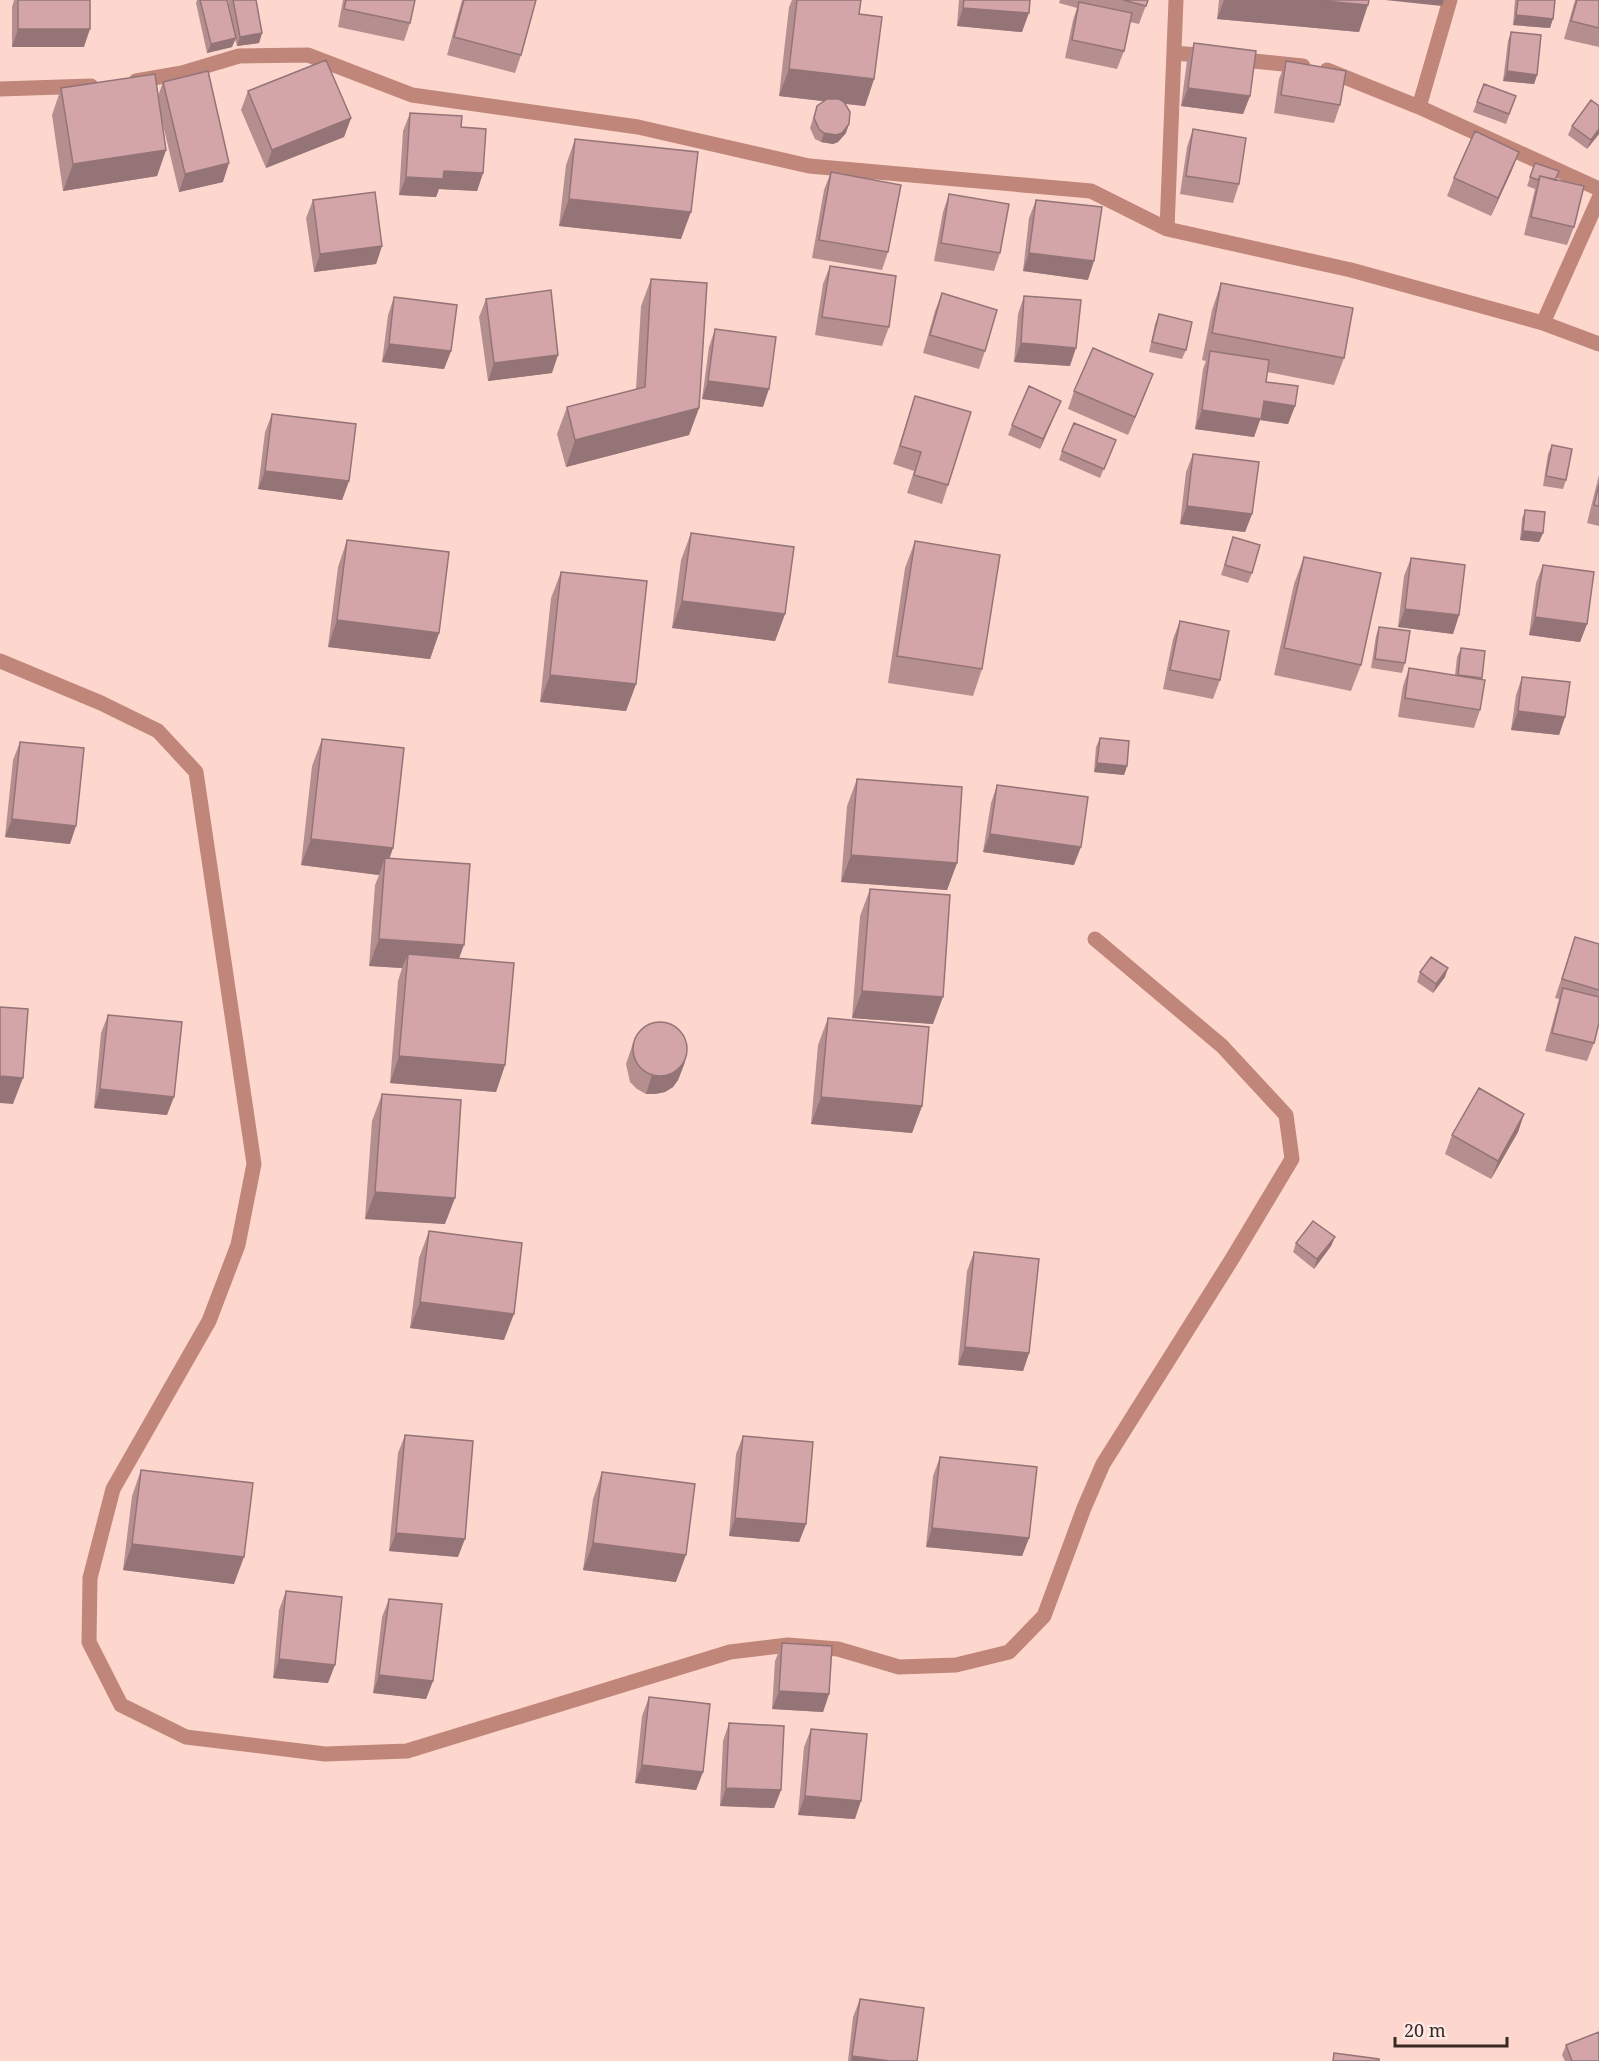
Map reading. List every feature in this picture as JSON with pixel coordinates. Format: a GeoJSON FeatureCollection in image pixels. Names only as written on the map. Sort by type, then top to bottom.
{"type":"FeatureCollection","features":[{"type":"Feature","properties":{"kind":"street"},"geometry":{"type":"LineString","coordinates":[[1167,229],[1176,0]]}},
{"type":"Feature","properties":{"kind":"street"},"geometry":{"type":"LineString","coordinates":[[1419,107],[1450,0]]}},
{"type":"Feature","properties":{"kind":"street"},"geometry":{"type":"LineString","coordinates":[[1175,53],[1324,69],[1419,107],[1599,189]]}},
{"type":"Feature","properties":{"kind":"street"},"geometry":{"type":"LineString","coordinates":[[126,83],[182,73],[239,56],[308,55],[412,95],[638,127],[809,166],[1091,191],[1167,229],[1351,270],[1543,322],[1599,344]]}},
{"type":"Feature","properties":{"kind":"street"},"geometry":{"type":"LineString","coordinates":[[0,89],[103,86]]}},
{"type":"Feature","properties":{"kind":"street"},"geometry":{"type":"LineString","coordinates":[[1543,322],[1599,198]]}},
{"type":"Feature","properties":{"kind":"street"},"geometry":{"type":"LineString","coordinates":[[0,661],[102,703],[158,731],[196,771],[254,1164],[238,1245],[209,1321],[113,1489],[90,1578],[89,1642],[121,1706],[186,1737],[325,1754],[407,1751],[730,1652],[788,1645],[838,1649],[898,1667],[956,1665],[1009,1652],[1044,1616],[1083,1508],[1103,1464],[1292,1159],[1286,1115],[1222,1046],[1095,939]]}},
{"type":"Feature","properties":{"kind":"building"},"geometry":{"type":"Polygon","coordinates":[[[18,0],[90,0],[90,29],[18,29],[18,0]]]}},
{"type":"Feature","properties":{"kind":"building"},"geometry":{"type":"Polygon","coordinates":[[[200,0],[227,0],[236,38],[211,44],[200,0]]]}},
{"type":"Feature","properties":{"kind":"building"},"geometry":{"type":"Polygon","coordinates":[[[233,0],[256,0],[262,33],[240,37],[233,0]]]}},
{"type":"Feature","properties":{"kind":"building"},"geometry":{"type":"Polygon","coordinates":[[[346,0],[415,0],[410,23],[344,9],[346,0]]]}},
{"type":"Feature","properties":{"kind":"building"},"geometry":{"type":"Polygon","coordinates":[[[464,0],[536,0],[521,55],[454,37],[464,0]]]}},
{"type":"Feature","properties":{"kind":"building"},"geometry":{"type":"Polygon","coordinates":[[[797,0],[861,0],[859,14],[882,17],[874,79],[789,69],[797,0]]]}},
{"type":"Feature","properties":{"kind":"building"},"geometry":{"type":"Polygon","coordinates":[[[964,0],[1030,0],[1029,13],[963,8],[964,0]]]}},
{"type":"Feature","properties":{"kind":"building"},"geometry":{"type":"Polygon","coordinates":[[[1123,0],[1148,0],[1146,6],[1123,0]]]}},
{"type":"Feature","properties":{"kind":"building"},"geometry":{"type":"Polygon","coordinates":[[[1314,0],[1369,0],[1368,5],[1314,0]]]}},
{"type":"Feature","properties":{"kind":"building"},"geometry":{"type":"Polygon","coordinates":[[[1518,0],[1555,0],[1553,19],[1516,15],[1518,0]]]}},
{"type":"Feature","properties":{"kind":"building"},"geometry":{"type":"Polygon","coordinates":[[[1577,0],[1599,0],[1599,28],[1571,21],[1577,0]]]}},
{"type":"Feature","properties":{"kind":"building"},"geometry":{"type":"Polygon","coordinates":[[[1079,2],[1132,13],[1124,51],[1072,40],[1079,2]]]}},
{"type":"Feature","properties":{"kind":"building"},"geometry":{"type":"Polygon","coordinates":[[[1511,32],[1541,35],[1537,75],[1507,71],[1511,32]]]}},
{"type":"Feature","properties":{"kind":"building"},"geometry":{"type":"Polygon","coordinates":[[[1194,43],[1256,51],[1250,96],[1188,88],[1194,43]]]}},
{"type":"Feature","properties":{"kind":"building"},"geometry":{"type":"Polygon","coordinates":[[[326,60],[351,118],[272,150],[248,91],[326,60]]]}},
{"type":"Feature","properties":{"kind":"building"},"geometry":{"type":"Polygon","coordinates":[[[1286,61],[1346,71],[1340,105],[1281,95],[1286,61]]]}},
{"type":"Feature","properties":{"kind":"building"},"geometry":{"type":"Polygon","coordinates":[[[208,71],[229,163],[185,174],[163,82],[208,71]]]}},
{"type":"Feature","properties":{"kind":"building"},"geometry":{"type":"Polygon","coordinates":[[[155,74],[166,150],[73,164],[61,88],[155,74]]]}},
{"type":"Feature","properties":{"kind":"building"},"geometry":{"type":"Polygon","coordinates":[[[1484,84],[1516,96],[1509,114],[1477,102],[1484,84]]]}},
{"type":"Feature","properties":{"kind":"building"},"geometry":{"type":"Polygon","coordinates":[[[827,99],[839,99],[844,102],[850,112],[849,124],[842,133],[836,135],[824,133],[819,129],[814,118],[817,106],[827,99]]]}},
{"type":"Feature","properties":{"kind":"building"},"geometry":{"type":"Polygon","coordinates":[[[1591,100],[1599,106],[1599,129],[1591,140],[1572,126],[1591,100]]]}},
{"type":"Feature","properties":{"kind":"building"},"geometry":{"type":"Polygon","coordinates":[[[410,113],[462,116],[461,127],[486,129],[483,173],[444,171],[443,179],[406,177],[410,113]]]}},
{"type":"Feature","properties":{"kind":"building"},"geometry":{"type":"Polygon","coordinates":[[[1193,129],[1246,138],[1239,184],[1186,176],[1193,129]]]}},
{"type":"Feature","properties":{"kind":"building"},"geometry":{"type":"Polygon","coordinates":[[[1475,131],[1519,152],[1498,198],[1454,178],[1475,131]]]}},
{"type":"Feature","properties":{"kind":"building"},"geometry":{"type":"Polygon","coordinates":[[[575,139],[698,152],[691,212],[569,199],[575,139]]]}},
{"type":"Feature","properties":{"kind":"building"},"geometry":{"type":"Polygon","coordinates":[[[1535,163],[1559,171],[1555,180],[1540,176],[1538,180],[1530,177],[1535,163]]]}},
{"type":"Feature","properties":{"kind":"building"},"geometry":{"type":"Polygon","coordinates":[[[831,172],[901,185],[888,252],[819,240],[831,172]]]}},
{"type":"Feature","properties":{"kind":"building"},"geometry":{"type":"Polygon","coordinates":[[[1540,176],[1584,186],[1574,227],[1531,217],[1540,176]]]}},
{"type":"Feature","properties":{"kind":"building"},"geometry":{"type":"Polygon","coordinates":[[[375,192],[382,246],[320,254],[313,200],[375,192]]]}},
{"type":"Feature","properties":{"kind":"building"},"geometry":{"type":"Polygon","coordinates":[[[949,194],[1009,204],[1000,253],[941,243],[949,194]]]}},
{"type":"Feature","properties":{"kind":"building"},"geometry":{"type":"Polygon","coordinates":[[[1036,200],[1102,207],[1094,261],[1029,253],[1036,200]]]}},
{"type":"Feature","properties":{"kind":"building"},"geometry":{"type":"Polygon","coordinates":[[[830,266],[896,276],[889,327],[822,317],[830,266]]]}},
{"type":"Feature","properties":{"kind":"building"},"geometry":{"type":"Polygon","coordinates":[[[651,279],[707,283],[699,408],[575,440],[567,407],[645,387],[651,279]]]}},
{"type":"Feature","properties":{"kind":"building"},"geometry":{"type":"Polygon","coordinates":[[[1221,283],[1353,308],[1344,358],[1212,333],[1221,283]]]}},
{"type":"Feature","properties":{"kind":"building"},"geometry":{"type":"Polygon","coordinates":[[[551,290],[558,355],[494,363],[486,299],[551,290]]]}},
{"type":"Feature","properties":{"kind":"building"},"geometry":{"type":"Polygon","coordinates":[[[942,293],[997,310],[985,351],[930,335],[942,293]]]}},
{"type":"Feature","properties":{"kind":"building"},"geometry":{"type":"Polygon","coordinates":[[[1024,296],[1081,300],[1076,348],[1021,343],[1024,296]]]}},
{"type":"Feature","properties":{"kind":"building"},"geometry":{"type":"Polygon","coordinates":[[[394,297],[457,305],[451,351],[389,344],[394,297]]]}},
{"type":"Feature","properties":{"kind":"building"},"geometry":{"type":"Polygon","coordinates":[[[1159,314],[1192,322],[1186,350],[1152,342],[1159,314]]]}},
{"type":"Feature","properties":{"kind":"building"},"geometry":{"type":"Polygon","coordinates":[[[715,329],[776,337],[769,389],[708,381],[715,329]]]}},
{"type":"Feature","properties":{"kind":"building"},"geometry":{"type":"Polygon","coordinates":[[[1093,348],[1153,374],[1135,417],[1074,391],[1093,348]]]}},
{"type":"Feature","properties":{"kind":"building"},"geometry":{"type":"Polygon","coordinates":[[[1210,351],[1269,360],[1266,382],[1298,386],[1295,406],[1264,401],[1261,419],[1202,410],[1210,351]]]}},
{"type":"Feature","properties":{"kind":"building"},"geometry":{"type":"Polygon","coordinates":[[[1029,386],[1061,401],[1043,439],[1012,425],[1029,386]]]}},
{"type":"Feature","properties":{"kind":"building"},"geometry":{"type":"Polygon","coordinates":[[[915,396],[971,412],[948,485],[914,475],[921,452],[900,446],[915,396]]]}},
{"type":"Feature","properties":{"kind":"building"},"geometry":{"type":"Polygon","coordinates":[[[272,414],[356,424],[349,481],[265,471],[272,414]]]}},
{"type":"Feature","properties":{"kind":"building"},"geometry":{"type":"Polygon","coordinates":[[[1074,423],[1116,440],[1104,469],[1062,451],[1074,423]]]}},
{"type":"Feature","properties":{"kind":"building"},"geometry":{"type":"Polygon","coordinates":[[[1552,445],[1572,449],[1566,480],[1546,476],[1552,445]]]}},
{"type":"Feature","properties":{"kind":"building"},"geometry":{"type":"Polygon","coordinates":[[[1193,454],[1259,462],[1252,514],[1187,506],[1193,454]]]}},
{"type":"Feature","properties":{"kind":"building"},"geometry":{"type":"Polygon","coordinates":[[[1599,485],[1599,506],[1594,505],[1599,485]]]}},
{"type":"Feature","properties":{"kind":"building"},"geometry":{"type":"Polygon","coordinates":[[[1525,510],[1545,512],[1543,533],[1523,531],[1525,510]]]}},
{"type":"Feature","properties":{"kind":"building"},"geometry":{"type":"Polygon","coordinates":[[[691,533],[794,547],[785,614],[682,601],[691,533]]]}},
{"type":"Feature","properties":{"kind":"building"},"geometry":{"type":"Polygon","coordinates":[[[1233,537],[1260,545],[1252,573],[1225,565],[1233,537]]]}},
{"type":"Feature","properties":{"kind":"building"},"geometry":{"type":"Polygon","coordinates":[[[347,540],[449,552],[439,633],[337,620],[347,540]]]}},
{"type":"Feature","properties":{"kind":"building"},"geometry":{"type":"Polygon","coordinates":[[[915,541],[1000,555],[982,669],[897,656],[915,541]]]}},
{"type":"Feature","properties":{"kind":"building"},"geometry":{"type":"Polygon","coordinates":[[[1304,557],[1381,573],[1361,665],[1284,648],[1304,557]]]}},
{"type":"Feature","properties":{"kind":"building"},"geometry":{"type":"Polygon","coordinates":[[[1411,558],[1465,565],[1459,615],[1405,609],[1411,558]]]}},
{"type":"Feature","properties":{"kind":"building"},"geometry":{"type":"Polygon","coordinates":[[[1543,565],[1594,572],[1587,624],[1535,617],[1543,565]]]}},
{"type":"Feature","properties":{"kind":"building"},"geometry":{"type":"Polygon","coordinates":[[[561,572],[647,581],[636,684],[550,675],[561,572]]]}},
{"type":"Feature","properties":{"kind":"building"},"geometry":{"type":"Polygon","coordinates":[[[1180,621],[1229,631],[1220,680],[1170,670],[1180,621]]]}},
{"type":"Feature","properties":{"kind":"building"},"geometry":{"type":"Polygon","coordinates":[[[1379,627],[1410,631],[1405,663],[1375,659],[1379,627]]]}},
{"type":"Feature","properties":{"kind":"building"},"geometry":{"type":"Polygon","coordinates":[[[1461,648],[1485,651],[1482,678],[1458,675],[1461,648]]]}},
{"type":"Feature","properties":{"kind":"building"},"geometry":{"type":"Polygon","coordinates":[[[1409,668],[1485,680],[1480,710],[1405,698],[1409,668]]]}},
{"type":"Feature","properties":{"kind":"building"},"geometry":{"type":"Polygon","coordinates":[[[1522,677],[1570,682],[1565,717],[1518,711],[1522,677]]]}},
{"type":"Feature","properties":{"kind":"building"},"geometry":{"type":"Polygon","coordinates":[[[1100,738],[1129,741],[1127,766],[1097,763],[1100,738]]]}},
{"type":"Feature","properties":{"kind":"building"},"geometry":{"type":"Polygon","coordinates":[[[322,739],[404,748],[393,848],[311,839],[322,739]]]}},
{"type":"Feature","properties":{"kind":"building"},"geometry":{"type":"Polygon","coordinates":[[[20,742],[84,748],[76,826],[12,819],[20,742]]]}},
{"type":"Feature","properties":{"kind":"building"},"geometry":{"type":"Polygon","coordinates":[[[857,779],[962,787],[957,863],[851,855],[857,779]]]}},
{"type":"Feature","properties":{"kind":"building"},"geometry":{"type":"Polygon","coordinates":[[[997,785],[1088,797],[1081,847],[990,834],[997,785]]]}},
{"type":"Feature","properties":{"kind":"building"},"geometry":{"type":"Polygon","coordinates":[[[385,858],[470,864],[464,945],[379,939],[385,858]]]}},
{"type":"Feature","properties":{"kind":"building"},"geometry":{"type":"Polygon","coordinates":[[[870,889],[950,895],[943,997],[862,991],[870,889]]]}},
{"type":"Feature","properties":{"kind":"building"},"geometry":{"type":"Polygon","coordinates":[[[1575,937],[1599,944],[1599,990],[1562,979],[1575,937]]]}},
{"type":"Feature","properties":{"kind":"building"},"geometry":{"type":"Polygon","coordinates":[[[408,954],[514,963],[505,1065],[399,1056],[408,954]]]}},
{"type":"Feature","properties":{"kind":"building"},"geometry":{"type":"Polygon","coordinates":[[[1431,957],[1448,968],[1436,984],[1420,972],[1431,957]]]}},
{"type":"Feature","properties":{"kind":"building"},"geometry":{"type":"Polygon","coordinates":[[[1563,988],[1599,997],[1599,1023],[1594,1043],[1552,1033],[1563,988]]]}},
{"type":"Feature","properties":{"kind":"building"},"geometry":{"type":"Polygon","coordinates":[[[0,1007],[28,1009],[23,1078],[0,1076],[0,1007]]]}},
{"type":"Feature","properties":{"kind":"building"},"geometry":{"type":"Polygon","coordinates":[[[108,1015],[182,1022],[174,1097],[100,1089],[108,1015]]]}},
{"type":"Feature","properties":{"kind":"building"},"geometry":{"type":"Polygon","coordinates":[[[828,1018],[929,1027],[922,1106],[821,1097],[828,1018]]]}},
{"type":"Feature","properties":{"kind":"building"},"geometry":{"type":"Polygon","coordinates":[[[655,1022],[665,1022],[675,1026],[683,1034],[687,1049],[683,1064],[675,1072],[665,1076],[655,1076],[645,1072],[637,1064],[633,1054],[633,1044],[637,1034],[645,1026],[655,1022]]]}},
{"type":"Feature","properties":{"kind":"building"},"geometry":{"type":"Polygon","coordinates":[[[1479,1088],[1524,1114],[1498,1161],[1452,1135],[1479,1088]]]}},
{"type":"Feature","properties":{"kind":"building"},"geometry":{"type":"Polygon","coordinates":[[[382,1094],[461,1100],[455,1198],[375,1192],[382,1094]]]}},
{"type":"Feature","properties":{"kind":"building"},"geometry":{"type":"Polygon","coordinates":[[[1313,1221],[1335,1237],[1317,1259],[1296,1243],[1313,1221]]]}},
{"type":"Feature","properties":{"kind":"building"},"geometry":{"type":"Polygon","coordinates":[[[429,1231],[522,1243],[514,1314],[420,1302],[429,1231]]]}},
{"type":"Feature","properties":{"kind":"building"},"geometry":{"type":"Polygon","coordinates":[[[974,1252],[1039,1259],[1029,1353],[965,1347],[974,1252]]]}},
{"type":"Feature","properties":{"kind":"building"},"geometry":{"type":"Polygon","coordinates":[[[405,1435],[473,1441],[465,1539],[396,1533],[405,1435]]]}},
{"type":"Feature","properties":{"kind":"building"},"geometry":{"type":"Polygon","coordinates":[[[743,1436],[813,1442],[806,1524],[735,1518],[743,1436]]]}},
{"type":"Feature","properties":{"kind":"building"},"geometry":{"type":"Polygon","coordinates":[[[940,1457],[1037,1467],[1029,1538],[932,1528],[940,1457]]]}},
{"type":"Feature","properties":{"kind":"building"},"geometry":{"type":"Polygon","coordinates":[[[141,1470],[253,1483],[244,1557],[132,1544],[141,1470]]]}},
{"type":"Feature","properties":{"kind":"building"},"geometry":{"type":"Polygon","coordinates":[[[602,1472],[695,1484],[686,1555],[593,1543],[602,1472]]]}},
{"type":"Feature","properties":{"kind":"building"},"geometry":{"type":"Polygon","coordinates":[[[286,1591],[342,1597],[335,1665],[279,1659],[286,1591]]]}},
{"type":"Feature","properties":{"kind":"building"},"geometry":{"type":"Polygon","coordinates":[[[389,1599],[442,1604],[433,1681],[379,1675],[389,1599]]]}},
{"type":"Feature","properties":{"kind":"building"},"geometry":{"type":"Polygon","coordinates":[[[782,1643],[832,1646],[829,1694],[779,1691],[782,1643]]]}},
{"type":"Feature","properties":{"kind":"building"},"geometry":{"type":"Polygon","coordinates":[[[649,1697],[710,1704],[703,1772],[642,1765],[649,1697]]]}},
{"type":"Feature","properties":{"kind":"building"},"geometry":{"type":"Polygon","coordinates":[[[729,1723],[784,1726],[781,1790],[726,1788],[729,1723]]]}},
{"type":"Feature","properties":{"kind":"building"},"geometry":{"type":"Polygon","coordinates":[[[811,1729],[867,1734],[861,1801],[805,1796],[811,1729]]]}},
{"type":"Feature","properties":{"kind":"building"},"geometry":{"type":"Polygon","coordinates":[[[860,1999],[924,2008],[917,2061],[890,2061],[852,2056],[860,1999]]]}},
{"type":"Feature","properties":{"kind":"building"},"geometry":{"type":"Polygon","coordinates":[[[1599,2032],[1599,2061],[1572,2061],[1566,2045],[1599,2032]]]}},
{"type":"Feature","properties":{"kind":"building"},"geometry":{"type":"Polygon","coordinates":[[[1334,2053],[1379,2059],[1379,2061],[1333,2061],[1334,2053]]]}}]}
